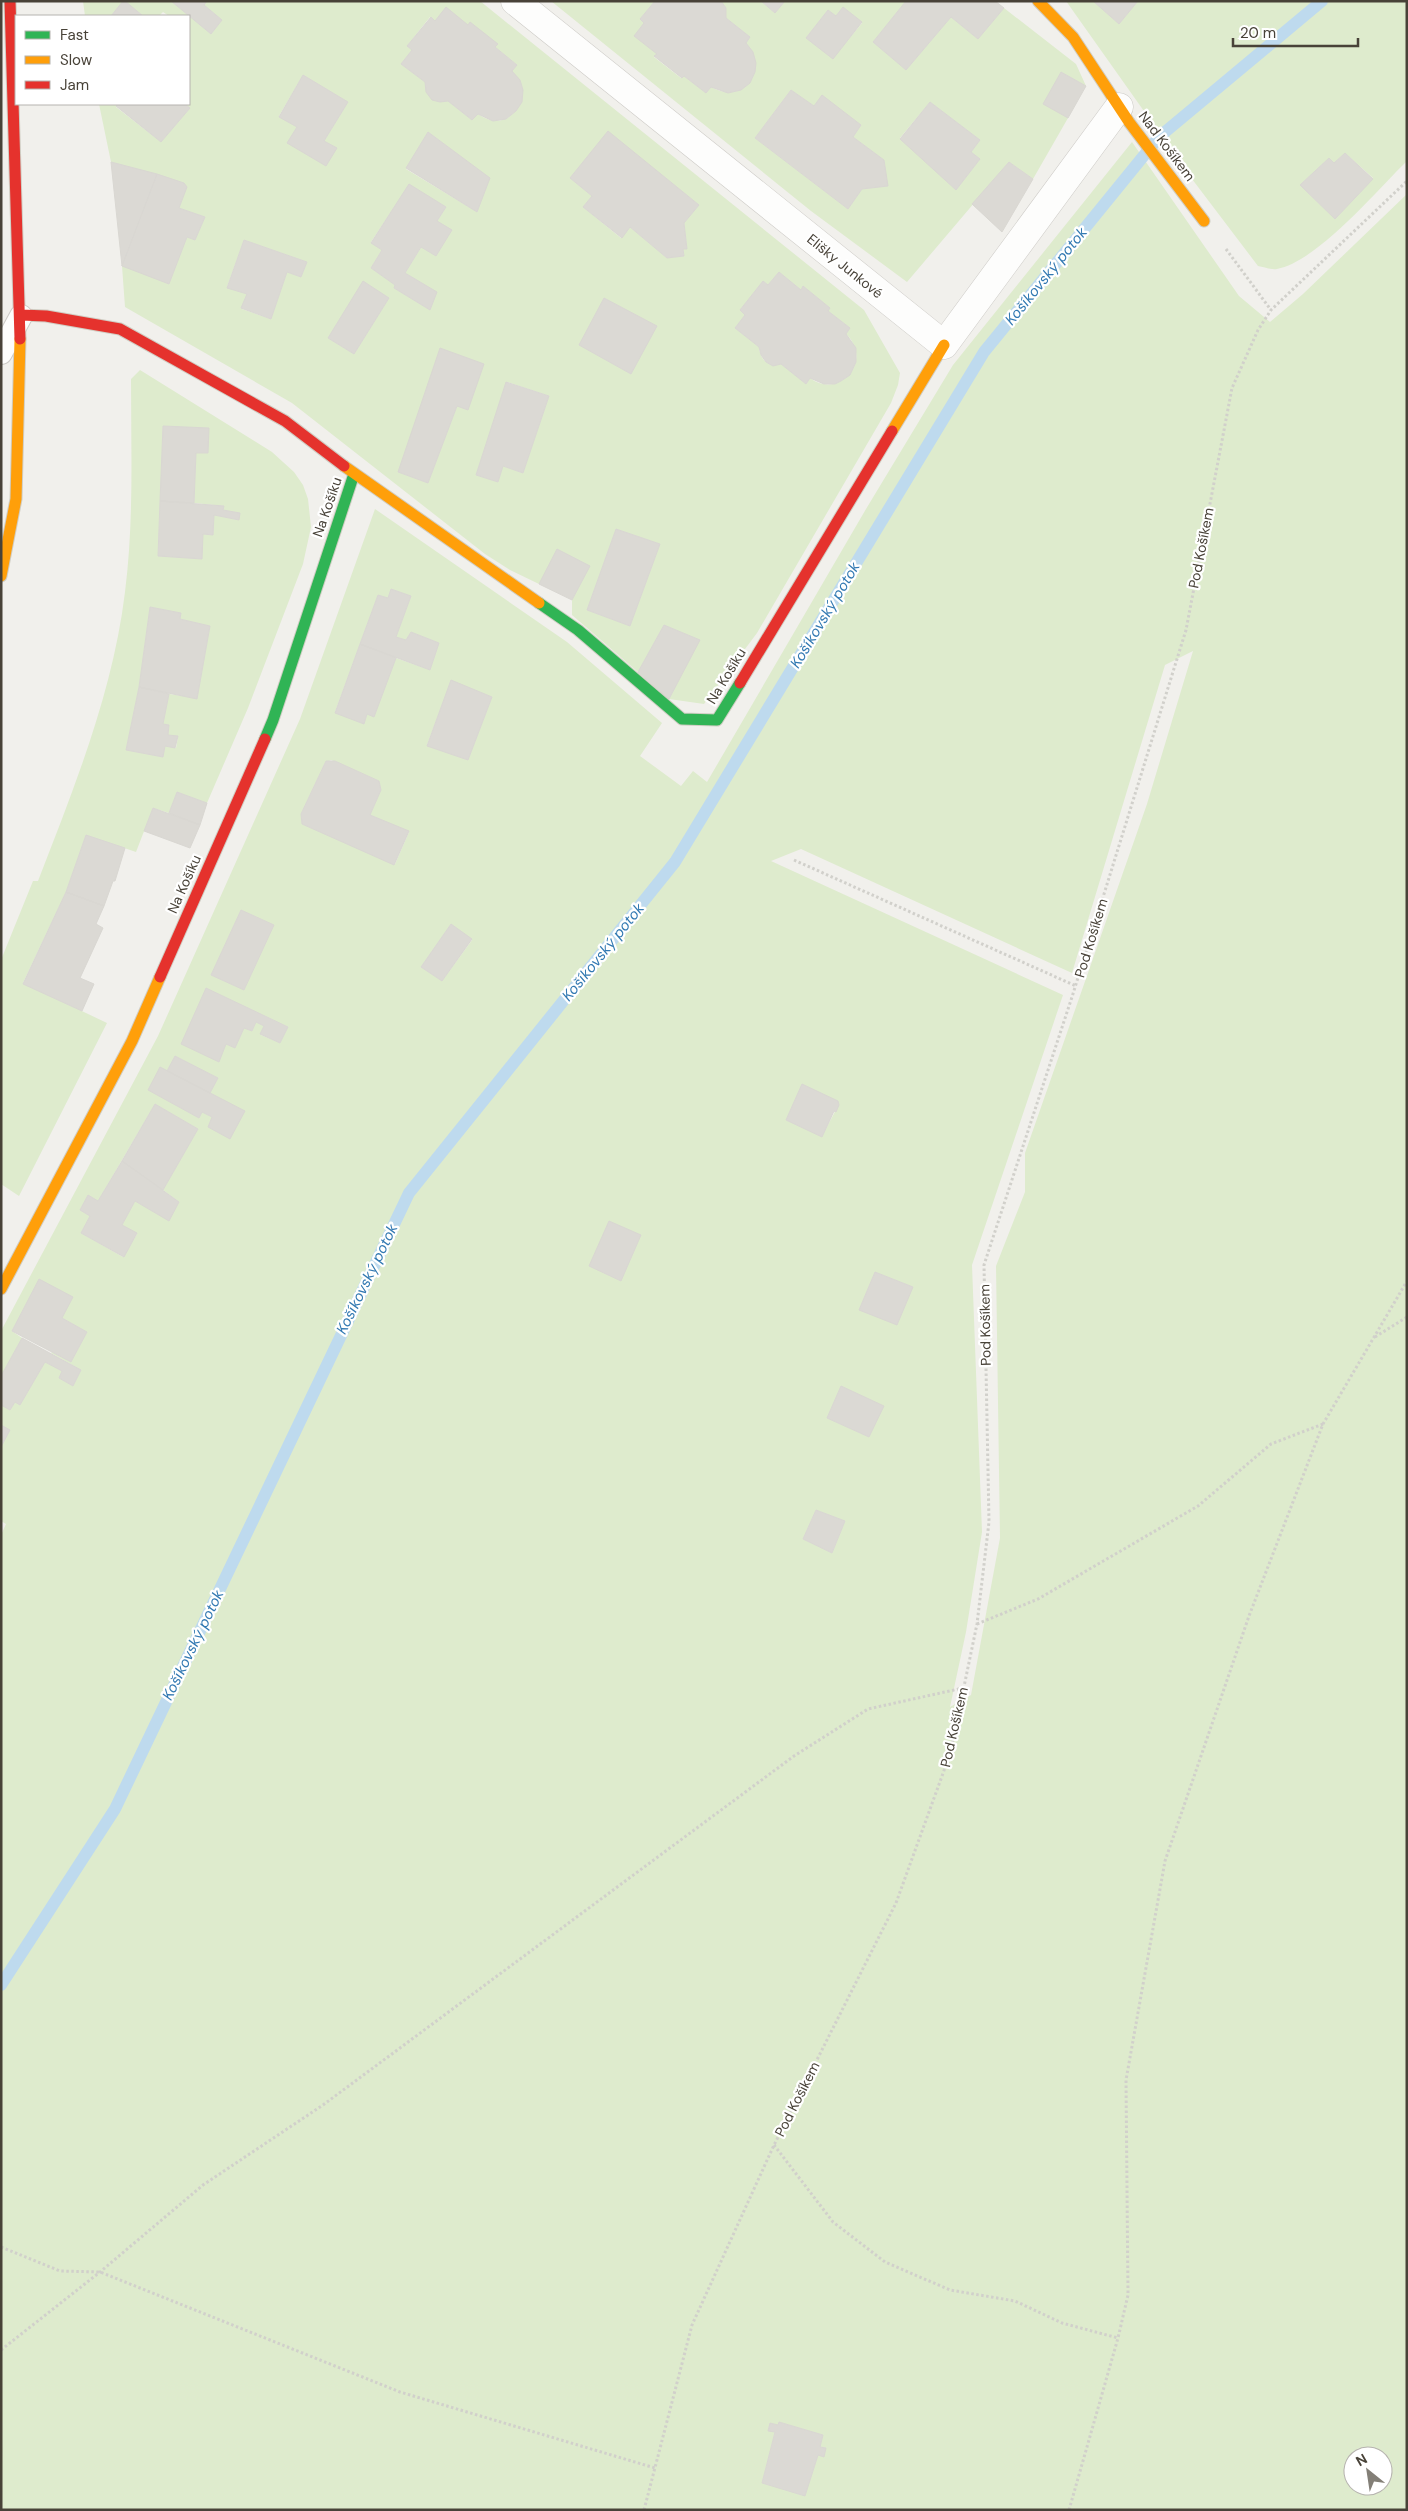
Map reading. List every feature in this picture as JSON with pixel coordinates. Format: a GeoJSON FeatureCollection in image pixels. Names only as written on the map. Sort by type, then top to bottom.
{"type":"FeatureCollection","features":[{"type":"Feature","properties":{"kind":"street"},"geometry":{"type":"LineString","coordinates":[[1,576],[16,499],[21,315],[10,1]]}},
{"type":"Feature","properties":{"kind":"street","name":"Elišky Junkové"},"geometry":{"type":"LineString","coordinates":[[515,1],[944,345]]}},
{"type":"Feature","properties":{"kind":"street","name":"Nad Košíkem"},"geometry":{"type":"LineString","coordinates":[[1038,1],[1058,18],[1106,82],[1119,107],[1137,132],[1204,220]]}},
{"type":"Feature","properties":{"kind":"street"},"geometry":{"type":"LineString","coordinates":[[944,345],[1119,107]]}},
{"type":"Feature","properties":{"kind":"street","name":"Na Košíku"},"geometry":{"type":"LineString","coordinates":[[21,315],[46,316],[120,329],[285,421],[354,474],[578,630],[682,719],[716,720],[944,345]]}},
{"type":"Feature","properties":{"kind":"street","name":"Na Košíku"},"geometry":{"type":"LineString","coordinates":[[1,1289],[132,1041],[273,720],[354,474]]}},
{"type":"Feature","properties":{"kind":"lane"},"geometry":{"type":"LineString","coordinates":[[1,352],[21,315]]}},
{"type":"Feature","properties":{"kind":"path","name":"Pod Košíkem"},"geometry":{"type":"LineString","coordinates":[[644,2508],[692,2325],[774,2144],[896,1903],[950,1754],[977,1624],[989,1522],[984,1265],[1076,986],[1186,630],[1232,388],[1258,330],[1271,310],[1407,182]]}},
{"type":"Feature","properties":{"kind":"path"},"geometry":{"type":"LineString","coordinates":[[1204,220],[1271,310]]}},
{"type":"Feature","properties":{"kind":"path"},"geometry":{"type":"LineString","coordinates":[[794,860],[1076,986]]}},
{"type":"Feature","properties":{"kind":"path"},"geometry":{"type":"LineString","coordinates":[[1069,2510],[1118,2338],[1128,2295],[1126,2080],[1164,1861],[1249,1616],[1323,1424],[1407,1281]]}},
{"type":"Feature","properties":{"kind":"path"},"geometry":{"type":"LineString","coordinates":[[1375,1338],[1407,1316]]}},
{"type":"Feature","properties":{"kind":"path"},"geometry":{"type":"LineString","coordinates":[[977,1624],[1038,1599],[1198,1506],[1271,1444],[1323,1424]]}},
{"type":"Feature","properties":{"kind":"path"},"geometry":{"type":"LineString","coordinates":[[1,2350],[100,2272],[203,2185],[323,2105],[794,1756],[868,1709],[963,1688]]}},
{"type":"Feature","properties":{"kind":"path"},"geometry":{"type":"LineString","coordinates":[[774,2144],[833,2222],[885,2262],[950,2290],[1015,2301],[1062,2323],[1118,2338]]}},
{"type":"Feature","properties":{"kind":"path"},"geometry":{"type":"LineString","coordinates":[[1,2247],[60,2272],[100,2272],[400,2392],[654,2468]]}},
{"type":"Feature","properties":{"kind":"green space"},"geometry":{"type":"Polygon","coordinates":[[[83,1],[123,1],[112,15],[85,15],[83,1]]]}},
{"type":"Feature","properties":{"kind":"green space"},"geometry":{"type":"Polygon","coordinates":[[[125,1],[171,1],[188,15],[168,15],[163,12],[160,15],[142,15],[125,1]]]}},
{"type":"Feature","properties":{"kind":"green space"},"geometry":{"type":"Polygon","coordinates":[[[207,1],[480,1],[864,310],[900,373],[898,385],[891,403],[757,633],[704,704],[669,699],[699,640],[664,625],[638,672],[572,615],[572,600],[589,566],[539,584],[510,570],[485,554],[292,403],[125,307],[122,266],[187,237],[195,240],[205,217],[179,208],[186,187],[184,183],[111,162],[99,105],[117,105],[116,107],[161,142],[190,108],[186,105],[190,105],[190,17],[211,34],[222,20],[204,5],[207,1]],[[430,17],[407,46],[412,50],[401,64],[425,82],[427,92],[432,98],[438,101],[448,101],[472,120],[478,114],[489,120],[500,120],[508,117],[515,111],[520,102],[521,92],[512,71],[517,65],[495,47],[497,44],[468,25],[435,21],[430,17]],[[303,75],[279,116],[297,127],[288,143],[336,148],[324,141],[348,102],[303,75]],[[428,132],[406,169],[477,212],[489,178],[428,132]],[[608,132],[570,178],[592,196],[583,207],[621,238],[630,227],[667,258],[684,256],[683,249],[687,248],[684,223],[699,205],[608,132]],[[409,185],[371,242],[382,250],[371,268],[395,285],[394,288],[430,310],[436,292],[405,273],[446,207],[409,185]],[[244,240],[227,287],[247,294],[242,309],[271,319],[287,272],[301,277],[307,262],[244,240]],[[779,272],[768,285],[763,281],[740,310],[745,315],[735,328],[759,347],[761,356],[766,362],[773,365],[781,364],[806,384],[810,378],[821,384],[832,384],[842,381],[855,366],[856,355],[854,345],[846,334],[850,328],[828,311],[830,308],[803,286],[801,290],[779,272]],[[363,282],[328,338],[354,354],[389,298],[363,282]],[[604,298],[580,345],[631,374],[656,326],[604,298]],[[484,364],[398,472],[428,483],[457,406],[484,364]],[[507,382],[476,475],[498,482],[503,466],[523,473],[549,396],[507,382]],[[616,529],[587,610],[630,626],[660,544],[616,529]]]}},
{"type":"Feature","properties":{"kind":"green space"},"geometry":{"type":"Polygon","coordinates":[[[551,1],[655,1],[640,19],[644,23],[657,54],[654,57],[681,78],[684,76],[706,93],[711,87],[734,92],[743,89],[750,83],[754,74],[755,65],[746,43],[750,37],[726,18],[726,8],[721,1],[761,1],[775,13],[785,1],[906,1],[873,42],[906,70],[951,17],[978,39],[1004,8],[1076,64],[1086,86],[1061,72],[1068,118],[1033,179],[1009,162],[907,282],[811,211],[551,1]],[[843,7],[836,16],[828,10],[806,38],[833,58],[862,23],[843,7]],[[791,90],[755,138],[848,209],[862,189],[887,186],[884,160],[853,137],[861,125],[822,96],[814,106],[791,90]],[[930,102],[900,138],[956,190],[980,159],[971,152],[980,140],[930,102]]]}},
{"type":"Feature","properties":{"kind":"green space"},"geometry":{"type":"Polygon","coordinates":[[[1066,1],[1093,1],[1119,24],[1138,1],[1407,1],[1407,161],[1328,239],[1293,263],[1277,269],[1258,266],[1192,179],[1066,1]],[[1345,153],[1334,163],[1329,158],[1300,185],[1335,219],[1373,178],[1345,153]]]}},
{"type":"Feature","properties":{"kind":"green space"},"geometry":{"type":"Polygon","coordinates":[[[1132,142],[1239,296],[1270,322],[1303,294],[1407,194],[1407,2510],[1,2510],[1,1535],[6,1524],[1,1521],[1,1447],[10,1430],[1,1425],[1,1405],[10,1410],[15,1402],[20,1405],[45,1362],[62,1371],[59,1378],[73,1386],[81,1370],[51,1353],[71,1362],[87,1332],[62,1318],[39,1280],[12,1331],[22,1338],[1,1376],[1,1331],[158,1036],[300,719],[375,509],[567,642],[662,723],[640,756],[681,786],[693,771],[707,782],[866,509],[953,365],[1132,142]],[[391,589],[388,598],[378,595],[335,712],[364,724],[367,714],[374,716],[396,658],[430,670],[439,643],[411,632],[406,640],[396,637],[411,596],[391,589]],[[1193,651],[1165,665],[1072,973],[801,849],[771,861],[1063,995],[972,1265],[982,1532],[966,1632],[950,1707],[971,1695],[1000,1538],[996,1266],[1025,1192],[1025,1153],[1147,804],[1193,651]],[[451,681],[427,745],[468,760],[492,697],[451,681]],[[331,760],[325,763],[301,814],[302,824],[395,864],[409,832],[370,815],[381,790],[379,781],[331,760]],[[241,910],[211,975],[244,990],[273,925],[241,910]],[[451,924],[421,967],[442,981],[472,940],[451,924]],[[206,989],[218,1062],[226,1044],[235,1048],[244,1028],[252,1031],[256,1022],[264,1026],[261,1035],[280,1043],[288,1027],[206,989]],[[175,1056],[167,1071],[149,1090],[199,1118],[202,1112],[212,1117],[208,1127],[230,1138],[210,1093],[218,1078],[175,1056]],[[802,1085],[786,1120],[822,1136],[839,1104],[802,1085]],[[155,1104],[98,1201],[88,1195],[80,1210],[90,1216],[81,1233],[123,1257],[137,1234],[122,1225],[135,1201],[169,1220],[179,1202],[163,1190],[198,1129],[155,1104]],[[875,1272],[859,1310],[913,1287],[875,1272]],[[841,1387],[827,1418],[869,1437],[841,1387]],[[816,1510],[803,1539],[832,1553],[845,1521],[816,1510]],[[779,2422],[778,2425],[770,2423],[768,2430],[775,2432],[762,2483],[805,2495],[818,2455],[826,2448],[820,2447],[823,2435],[779,2422]]]}},
{"type":"Feature","properties":{"kind":"green space"},"geometry":{"type":"Polygon","coordinates":[[[140,370],[272,452],[294,472],[303,485],[308,499],[311,527],[303,564],[248,708],[207,803],[177,792],[169,813],[153,808],[136,852],[86,835],[66,892],[23,983],[107,1023],[19,1196],[1,1184],[1,960],[33,881],[38,881],[65,811],[102,703],[111,666],[125,592],[130,539],[131,379],[140,370]],[[163,426],[158,556],[201,559],[203,534],[213,535],[214,515],[238,520],[240,513],[223,510],[224,506],[194,503],[196,453],[209,429],[163,426]],[[150,607],[139,687],[126,750],[163,757],[165,746],[176,748],[178,737],[168,735],[169,725],[163,724],[169,694],[197,698],[210,626],[180,619],[181,613],[150,607]]]}},
{"type":"Feature","properties":{"kind":"building"},"geometry":{"type":"Polygon","coordinates":[[[125,1],[142,15],[112,15],[125,1]]]}},
{"type":"Feature","properties":{"kind":"building"},"geometry":{"type":"Polygon","coordinates":[[[171,1],[207,1],[204,5],[222,20],[211,34],[171,1]]]}},
{"type":"Feature","properties":{"kind":"building"},"geometry":{"type":"Polygon","coordinates":[[[655,1],[721,1],[726,8],[726,18],[750,37],[746,43],[753,52],[756,63],[755,72],[750,83],[741,90],[728,93],[711,87],[706,93],[684,76],[682,78],[654,56],[657,54],[634,36],[644,23],[640,19],[655,1]]]}},
{"type":"Feature","properties":{"kind":"building"},"geometry":{"type":"Polygon","coordinates":[[[761,1],[785,1],[775,13],[761,1]]]}},
{"type":"Feature","properties":{"kind":"building"},"geometry":{"type":"Polygon","coordinates":[[[906,1],[995,1],[1004,8],[978,39],[951,17],[906,70],[873,42],[906,1]]]}},
{"type":"Feature","properties":{"kind":"building"},"geometry":{"type":"Polygon","coordinates":[[[1093,1],[1138,1],[1119,24],[1093,1]]]}},
{"type":"Feature","properties":{"kind":"building"},"geometry":{"type":"Polygon","coordinates":[[[446,7],[468,25],[470,22],[498,44],[495,47],[517,65],[512,71],[520,80],[523,90],[522,102],[516,111],[506,119],[493,121],[478,114],[472,120],[448,101],[432,100],[426,92],[425,82],[401,64],[412,50],[407,46],[431,17],[435,21],[446,7]]]}},
{"type":"Feature","properties":{"kind":"building"},"geometry":{"type":"Polygon","coordinates":[[[843,7],[862,22],[833,59],[806,38],[828,10],[836,16],[843,7]]]}},
{"type":"Feature","properties":{"kind":"building"},"geometry":{"type":"Polygon","coordinates":[[[1061,72],[1086,86],[1068,118],[1043,104],[1061,72]]]}},
{"type":"Feature","properties":{"kind":"building"},"geometry":{"type":"Polygon","coordinates":[[[303,75],[348,102],[324,141],[337,148],[326,166],[287,143],[297,127],[279,117],[303,75]]]}},
{"type":"Feature","properties":{"kind":"building"},"geometry":{"type":"Polygon","coordinates":[[[791,90],[814,106],[822,95],[861,125],[853,137],[884,160],[888,186],[862,189],[848,209],[755,138],[791,90]]]}},
{"type":"Feature","properties":{"kind":"building"},"geometry":{"type":"Polygon","coordinates":[[[930,102],[980,140],[971,152],[980,159],[956,190],[900,139],[930,102]]]}},
{"type":"Feature","properties":{"kind":"building"},"geometry":{"type":"Polygon","coordinates":[[[186,105],[190,108],[161,142],[116,106],[186,105]]]}},
{"type":"Feature","properties":{"kind":"building"},"geometry":{"type":"Polygon","coordinates":[[[608,131],[699,205],[684,223],[687,249],[683,249],[684,256],[667,258],[630,227],[622,238],[583,207],[592,196],[570,178],[608,131]]]}},
{"type":"Feature","properties":{"kind":"building"},"geometry":{"type":"Polygon","coordinates":[[[428,132],[490,178],[477,212],[406,168],[428,132]]]}},
{"type":"Feature","properties":{"kind":"building"},"geometry":{"type":"Polygon","coordinates":[[[1345,153],[1373,179],[1335,219],[1300,185],[1329,158],[1334,163],[1345,153]]]}},
{"type":"Feature","properties":{"kind":"building"},"geometry":{"type":"Polygon","coordinates":[[[111,162],[157,174],[122,266],[111,162]]]}},
{"type":"Feature","properties":{"kind":"building"},"geometry":{"type":"Polygon","coordinates":[[[1009,162],[1033,179],[1002,232],[972,204],[1009,162]]]}},
{"type":"Feature","properties":{"kind":"building"},"geometry":{"type":"Polygon","coordinates":[[[157,174],[184,183],[187,187],[179,208],[205,217],[195,240],[187,237],[169,284],[122,266],[157,174]]]}},
{"type":"Feature","properties":{"kind":"building"},"geometry":{"type":"Polygon","coordinates":[[[409,184],[446,207],[437,221],[452,230],[436,256],[421,247],[405,273],[437,292],[430,310],[394,288],[395,285],[371,268],[382,250],[371,243],[409,184]]]}},
{"type":"Feature","properties":{"kind":"building"},"geometry":{"type":"Polygon","coordinates":[[[244,240],[307,262],[301,277],[287,272],[271,319],[241,308],[247,294],[227,288],[244,240]]]}},
{"type":"Feature","properties":{"kind":"building"},"geometry":{"type":"Polygon","coordinates":[[[779,272],[801,290],[803,286],[830,308],[828,311],[850,328],[846,334],[856,348],[856,362],[850,375],[841,381],[835,384],[824,384],[810,378],[806,384],[781,364],[773,366],[766,362],[761,355],[759,347],[735,328],[745,315],[740,310],[763,281],[768,285],[779,272]]]}},
{"type":"Feature","properties":{"kind":"building"},"geometry":{"type":"Polygon","coordinates":[[[363,281],[389,298],[354,354],[328,338],[363,281]]]}},
{"type":"Feature","properties":{"kind":"building"},"geometry":{"type":"Polygon","coordinates":[[[604,298],[657,326],[631,374],[579,345],[604,298]]]}},
{"type":"Feature","properties":{"kind":"building"},"geometry":{"type":"Polygon","coordinates":[[[440,348],[484,364],[468,410],[457,406],[428,483],[398,472],[440,348]]]}},
{"type":"Feature","properties":{"kind":"building"},"geometry":{"type":"Polygon","coordinates":[[[506,382],[549,396],[523,473],[503,466],[498,482],[476,475],[506,382]]]}},
{"type":"Feature","properties":{"kind":"building"},"geometry":{"type":"Polygon","coordinates":[[[163,426],[209,428],[208,453],[196,453],[194,503],[160,501],[163,426]]]}},
{"type":"Feature","properties":{"kind":"building"},"geometry":{"type":"Polygon","coordinates":[[[160,501],[224,506],[223,510],[240,513],[239,520],[214,515],[213,535],[203,534],[202,559],[158,556],[160,501]]]}},
{"type":"Feature","properties":{"kind":"building"},"geometry":{"type":"Polygon","coordinates":[[[616,529],[660,544],[630,626],[587,610],[616,529]]]}},
{"type":"Feature","properties":{"kind":"building"},"geometry":{"type":"Polygon","coordinates":[[[557,549],[590,566],[572,600],[539,584],[557,549]]]}},
{"type":"Feature","properties":{"kind":"building"},"geometry":{"type":"Polygon","coordinates":[[[391,589],[411,596],[396,637],[406,640],[411,632],[439,643],[430,670],[360,644],[378,595],[388,598],[391,589]]]}},
{"type":"Feature","properties":{"kind":"building"},"geometry":{"type":"Polygon","coordinates":[[[150,607],[181,613],[180,619],[210,626],[197,699],[139,687],[150,607]]]}},
{"type":"Feature","properties":{"kind":"building"},"geometry":{"type":"Polygon","coordinates":[[[664,625],[700,640],[669,699],[638,672],[664,625]]]}},
{"type":"Feature","properties":{"kind":"building"},"geometry":{"type":"Polygon","coordinates":[[[360,644],[396,658],[374,717],[367,714],[364,724],[335,713],[360,644]]]}},
{"type":"Feature","properties":{"kind":"building"},"geometry":{"type":"Polygon","coordinates":[[[451,680],[492,697],[468,760],[427,746],[451,680]]]}},
{"type":"Feature","properties":{"kind":"building"},"geometry":{"type":"Polygon","coordinates":[[[139,687],[169,694],[163,724],[169,725],[168,735],[178,736],[175,748],[165,746],[163,757],[126,750],[139,687]]]}},
{"type":"Feature","properties":{"kind":"building"},"geometry":{"type":"Polygon","coordinates":[[[326,761],[335,761],[379,781],[381,790],[370,815],[409,831],[394,865],[302,824],[301,814],[326,761]]]}},
{"type":"Feature","properties":{"kind":"building"},"geometry":{"type":"Polygon","coordinates":[[[177,792],[207,803],[200,825],[169,813],[177,792]]]}},
{"type":"Feature","properties":{"kind":"building"},"geometry":{"type":"Polygon","coordinates":[[[153,808],[200,825],[190,848],[144,831],[153,808]]]}},
{"type":"Feature","properties":{"kind":"building"},"geometry":{"type":"Polygon","coordinates":[[[86,835],[125,848],[115,881],[113,881],[104,906],[66,892],[86,835]]]}},
{"type":"Feature","properties":{"kind":"building"},"geometry":{"type":"Polygon","coordinates":[[[66,892],[104,906],[96,924],[103,928],[80,978],[94,984],[82,1011],[23,984],[66,892]]]}},
{"type":"Feature","properties":{"kind":"building"},"geometry":{"type":"Polygon","coordinates":[[[241,910],[274,925],[244,990],[211,975],[241,910]]]}},
{"type":"Feature","properties":{"kind":"building"},"geometry":{"type":"Polygon","coordinates":[[[451,924],[472,939],[442,981],[421,967],[451,924]]]}},
{"type":"Feature","properties":{"kind":"building"},"geometry":{"type":"Polygon","coordinates":[[[206,988],[288,1027],[280,1043],[260,1034],[264,1026],[256,1022],[252,1031],[244,1028],[235,1048],[226,1044],[219,1062],[181,1044],[206,988]]]}},
{"type":"Feature","properties":{"kind":"building"},"geometry":{"type":"Polygon","coordinates":[[[175,1056],[218,1078],[210,1093],[167,1071],[175,1056]]]}},
{"type":"Feature","properties":{"kind":"building"},"geometry":{"type":"Polygon","coordinates":[[[160,1067],[245,1111],[230,1139],[208,1127],[212,1117],[202,1112],[199,1118],[148,1090],[160,1067]]]}},
{"type":"Feature","properties":{"kind":"building"},"geometry":{"type":"Polygon","coordinates":[[[802,1084],[838,1101],[839,1105],[836,1112],[834,1111],[822,1137],[786,1120],[802,1084]]]}},
{"type":"Feature","properties":{"kind":"building"},"geometry":{"type":"Polygon","coordinates":[[[155,1104],[198,1129],[163,1190],[122,1161],[155,1104]]]}},
{"type":"Feature","properties":{"kind":"building"},"geometry":{"type":"Polygon","coordinates":[[[122,1161],[179,1202],[169,1221],[135,1201],[122,1225],[137,1233],[124,1257],[81,1233],[90,1216],[80,1210],[88,1195],[98,1201],[122,1161]]]}},
{"type":"Feature","properties":{"kind":"building"},"geometry":{"type":"Polygon","coordinates":[[[609,1221],[641,1235],[621,1281],[589,1266],[609,1221]]]}},
{"type":"Feature","properties":{"kind":"building"},"geometry":{"type":"Polygon","coordinates":[[[875,1272],[913,1287],[897,1325],[859,1310],[875,1272]]]}},
{"type":"Feature","properties":{"kind":"building"},"geometry":{"type":"Polygon","coordinates":[[[39,1279],[73,1297],[62,1318],[87,1332],[71,1362],[12,1331],[39,1279]]]}},
{"type":"Feature","properties":{"kind":"building"},"geometry":{"type":"Polygon","coordinates":[[[22,1338],[81,1370],[73,1386],[59,1378],[62,1371],[45,1362],[20,1405],[15,1402],[10,1410],[1,1405],[1,1376],[22,1338]]]}},
{"type":"Feature","properties":{"kind":"building"},"geometry":{"type":"Polygon","coordinates":[[[841,1386],[884,1406],[869,1437],[827,1418],[841,1386]]]}},
{"type":"Feature","properties":{"kind":"building"},"geometry":{"type":"Polygon","coordinates":[[[1,1425],[10,1430],[1,1447],[1,1425]]]}},
{"type":"Feature","properties":{"kind":"building"},"geometry":{"type":"Polygon","coordinates":[[[816,1510],[845,1521],[832,1553],[803,1539],[816,1510]]]}},
{"type":"Feature","properties":{"kind":"building"},"geometry":{"type":"Polygon","coordinates":[[[779,2422],[823,2435],[820,2447],[826,2448],[824,2457],[818,2455],[805,2496],[762,2483],[775,2432],[768,2431],[770,2423],[778,2425],[779,2422]]]}},
{"type":"Feature","properties":{"kind":"waterway","name":"Košíkovský potok"},"geometry":{"type":"LineString","coordinates":[[1,1985],[115,1809],[409,1193],[675,862],[984,352],[1159,137],[1322,1]]}},
{"type":"Feature","properties":{"kind":"traffic: fast"},"geometry":{"type":"LineString","coordinates":[[265,739],[273,720],[354,474]]}},
{"type":"Feature","properties":{"kind":"traffic: fast"},"geometry":{"type":"LineString","coordinates":[[539,603],[578,630],[682,719],[717,720],[740,683]]}},
{"type":"Feature","properties":{"kind":"traffic: slow"},"geometry":{"type":"LineString","coordinates":[[1038,1],[1073,37],[1129,122],[1204,221]]}},
{"type":"Feature","properties":{"kind":"traffic: slow"},"geometry":{"type":"LineString","coordinates":[[1,576],[16,499],[20,339]]}},
{"type":"Feature","properties":{"kind":"traffic: slow"},"geometry":{"type":"LineString","coordinates":[[892,431],[944,345]]}},
{"type":"Feature","properties":{"kind":"traffic: slow"},"geometry":{"type":"LineString","coordinates":[[344,466],[539,603]]}},
{"type":"Feature","properties":{"kind":"traffic: slow"},"geometry":{"type":"LineString","coordinates":[[1,1289],[132,1041],[160,977]]}},
{"type":"Feature","properties":{"kind":"traffic: jam"},"geometry":{"type":"LineString","coordinates":[[10,1],[20,339]]}},
{"type":"Feature","properties":{"kind":"traffic: jam"},"geometry":{"type":"LineString","coordinates":[[21,315],[46,316],[120,329],[285,421],[344,466]]}},
{"type":"Feature","properties":{"kind":"traffic: jam"},"geometry":{"type":"LineString","coordinates":[[740,683],[892,431]]}},
{"type":"Feature","properties":{"kind":"traffic: jam"},"geometry":{"type":"LineString","coordinates":[[160,977],[265,739]]}}]}
